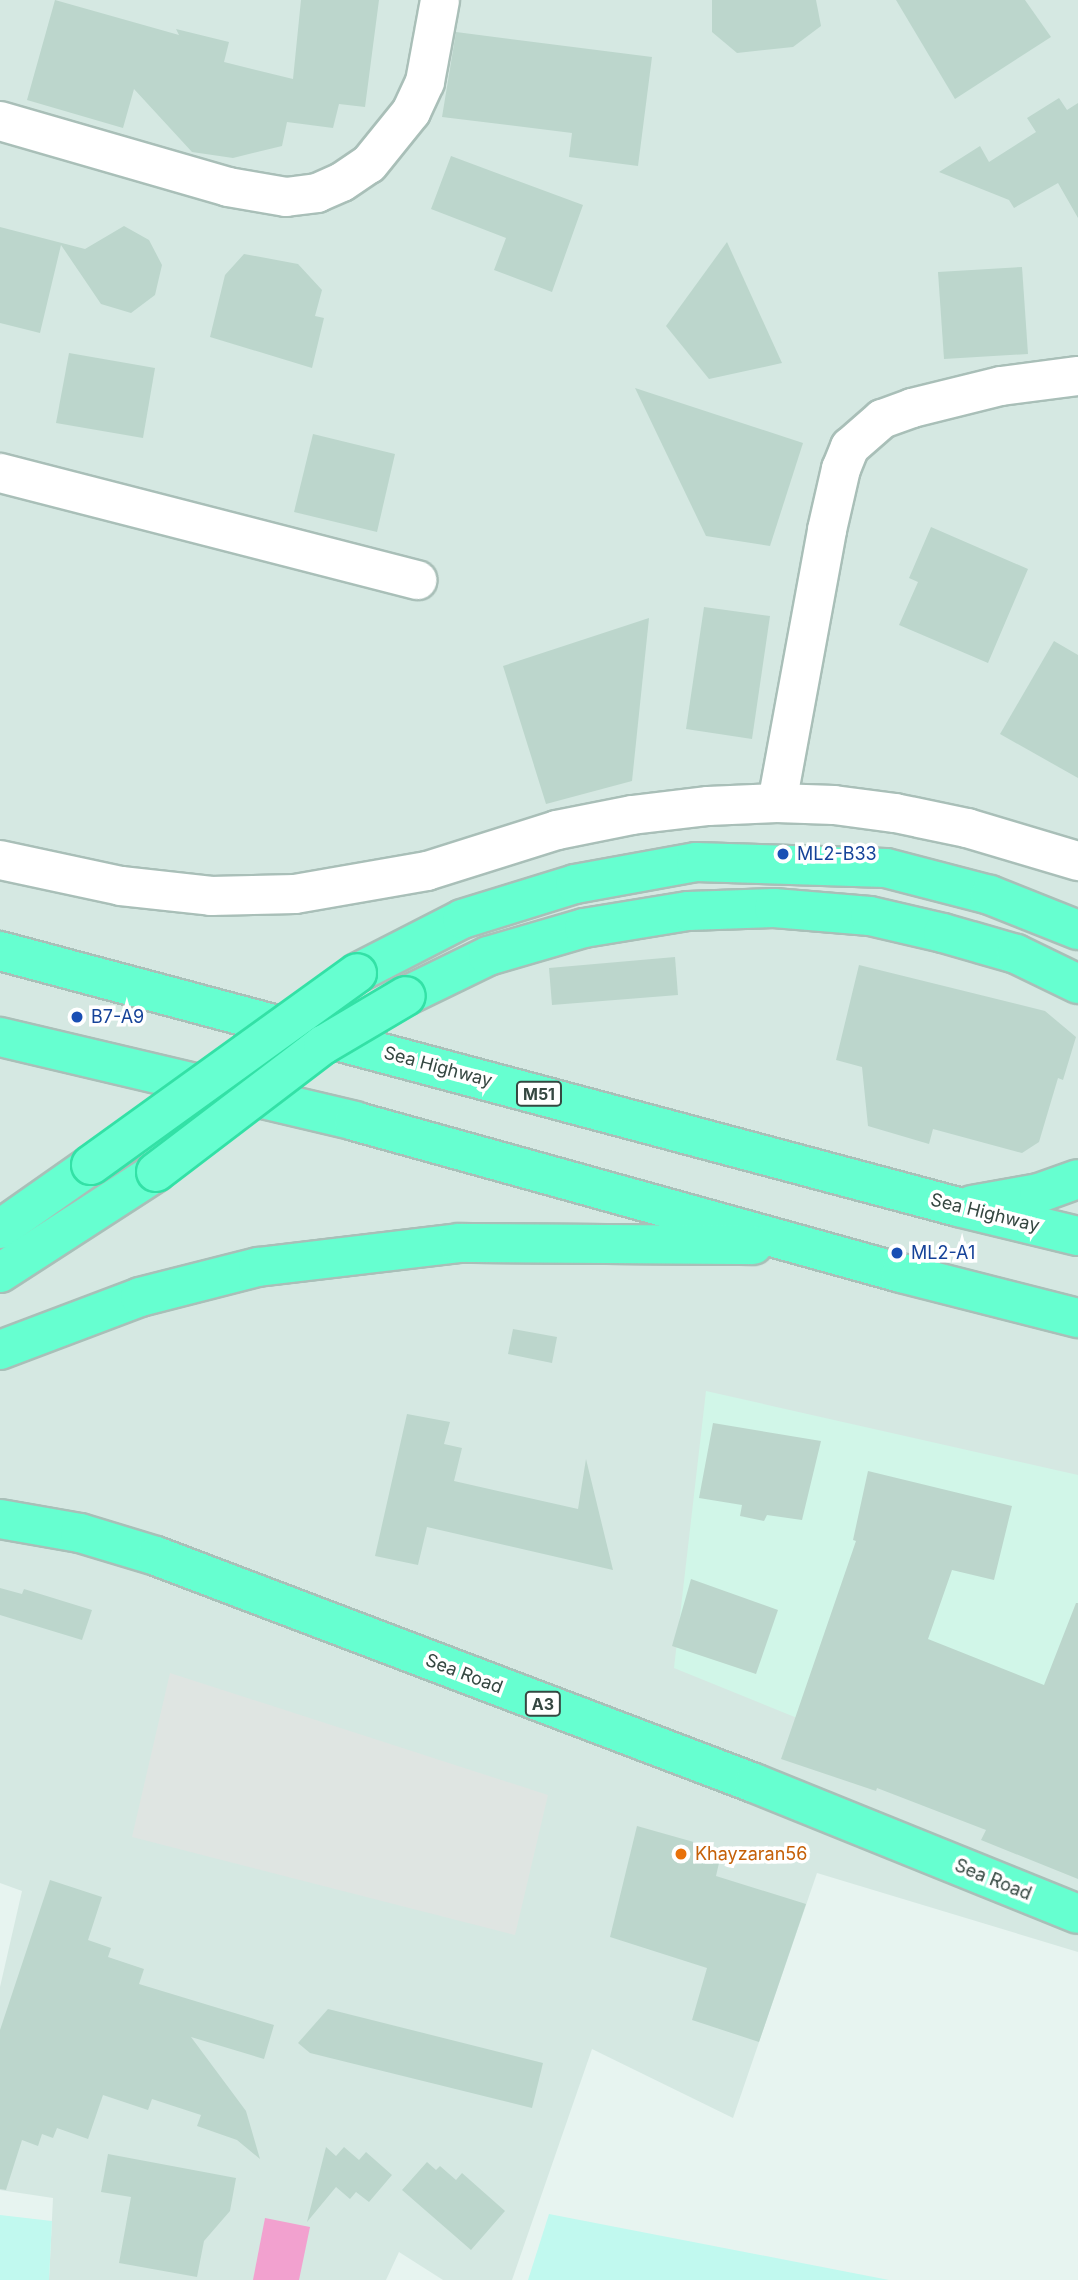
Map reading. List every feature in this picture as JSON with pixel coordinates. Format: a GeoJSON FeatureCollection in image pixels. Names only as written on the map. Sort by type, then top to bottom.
{"type":"FeatureCollection","features":[{"type":"Feature","properties":{"kind":"highway"},"geometry":{"type":"LineString","coordinates":[[0,1229],[358,973],[462,919],[575,884],[696,862],[886,868],[990,895],[1078,930]]}},
{"type":"Feature","properties":{"kind":"highway"},"geometry":{"type":"LineString","coordinates":[[0,1273],[156,1172],[323,1045],[405,996],[488,956],[584,928],[688,911],[774,908],[870,916],[1016,954],[1078,984]]}},
{"type":"Feature","properties":{"kind":"highway","name":"Sea Highway"},"geometry":{"type":"LineString","coordinates":[[0,951],[958,1207],[1078,1236]]}},
{"type":"Feature","properties":{"kind":"highway"},"geometry":{"type":"LineString","coordinates":[[0,1037],[354,1121],[1078,1318]]}},
{"type":"Feature","properties":{"kind":"highway"},"geometry":{"type":"LineString","coordinates":[[958,1207],[1039,1193],[1078,1179]]}},
{"type":"Feature","properties":{"kind":"highway"},"geometry":{"type":"LineString","coordinates":[[0,1350],[140,1297],[271,1266],[459,1243],[805,1245]]}},
{"type":"Feature","properties":{"kind":"highway","name":"Sea Road"},"geometry":{"type":"LineString","coordinates":[[0,1519],[80,1533],[156,1556],[754,1783],[1078,1914]]}},
{"type":"Feature","properties":{"kind":"street"},"geometry":{"type":"LineString","coordinates":[[0,121],[228,187],[286,197],[317,193],[342,182],[369,164],[411,112],[425,82],[440,0]]}},
{"type":"Feature","properties":{"kind":"street"},"geometry":{"type":"LineString","coordinates":[[777,803],[827,530],[841,469],[850,447],[882,419],[912,408],[1001,386],[1078,376]]}},
{"type":"Feature","properties":{"kind":"street"},"geometry":{"type":"LineString","coordinates":[[0,473],[418,580]]}},
{"type":"Feature","properties":{"kind":"street"},"geometry":{"type":"LineString","coordinates":[[0,860],[121,886],[211,896],[295,894],[427,871],[557,830],[632,815],[708,806],[777,803],[834,805],[895,813],[967,828],[1078,861]]}},
{"type":"Feature","properties":{"kind":"shaded area"},"geometry":{"type":"Polygon","coordinates":[[[0,0],[1078,0],[1078,1952],[817,1873],[733,2118],[592,2049],[512,2280],[443,2280],[399,2252],[386,2280],[49,2280],[53,2198],[0,2190],[0,1987],[22,1891],[0,1883],[0,0]]]}},
{"type":"Feature","properties":{"kind":"shaded area"},"geometry":{"type":"Polygon","coordinates":[[[706,1391],[1078,1475],[1078,1832],[674,1668],[706,1391]]]}},
{"type":"Feature","properties":{"kind":"shaded area"},"geometry":{"type":"Polygon","coordinates":[[[170,1673],[548,1795],[515,1935],[132,1837],[170,1673]]]}},
{"type":"Feature","properties":{"kind":"shaded area"},"geometry":{"type":"Polygon","coordinates":[[[265,2218],[310,2227],[299,2280],[253,2280],[265,2218]]]}},
{"type":"Feature","properties":{"kind":"sand"},"geometry":{"type":"Polygon","coordinates":[[[549,2214],[889,2280],[528,2280],[549,2214]]]}},
{"type":"Feature","properties":{"kind":"sand"},"geometry":{"type":"Polygon","coordinates":[[[0,2215],[52,2221],[49,2280],[0,2280],[0,2215]]]}},
{"type":"Feature","properties":{"kind":"building"},"geometry":{"type":"Polygon","coordinates":[[[55,0],[179,35],[176,29],[229,42],[224,62],[293,79],[301,0],[379,0],[365,107],[339,104],[333,128],[287,122],[282,146],[233,158],[192,152],[134,89],[123,128],[27,100],[55,0]]]}},
{"type":"Feature","properties":{"kind":"building"},"geometry":{"type":"Polygon","coordinates":[[[712,0],[816,0],[821,26],[793,47],[737,53],[712,32],[712,0]]]}},
{"type":"Feature","properties":{"kind":"building"},"geometry":{"type":"Polygon","coordinates":[[[896,0],[1025,0],[1051,37],[955,99],[896,0]]]}},
{"type":"Feature","properties":{"kind":"building"},"geometry":{"type":"Polygon","coordinates":[[[456,32],[652,57],[638,166],[569,157],[572,133],[442,117],[456,32]]]}},
{"type":"Feature","properties":{"kind":"building"},"geometry":{"type":"Polygon","coordinates":[[[1059,98],[1067,110],[1078,103],[1078,218],[1058,183],[1014,208],[1009,200],[939,172],[980,146],[989,162],[1036,132],[1027,118],[1059,98]]]}},
{"type":"Feature","properties":{"kind":"building"},"geometry":{"type":"Polygon","coordinates":[[[451,156],[583,205],[552,292],[494,270],[506,238],[431,209],[451,156]]]}},
{"type":"Feature","properties":{"kind":"building"},"geometry":{"type":"Polygon","coordinates":[[[124,226],[149,240],[162,265],[155,295],[131,313],[101,304],[61,245],[40,333],[0,323],[0,227],[85,249],[124,226]]]}},
{"type":"Feature","properties":{"kind":"building"},"geometry":{"type":"Polygon","coordinates":[[[727,242],[782,363],[709,379],[666,326],[727,242]]]}},
{"type":"Feature","properties":{"kind":"building"},"geometry":{"type":"Polygon","coordinates":[[[244,254],[298,264],[322,290],[315,316],[324,318],[312,368],[210,337],[225,275],[244,254]]]}},
{"type":"Feature","properties":{"kind":"building"},"geometry":{"type":"Polygon","coordinates":[[[1022,267],[1028,354],[944,359],[938,272],[1022,267]]]}},
{"type":"Feature","properties":{"kind":"building"},"geometry":{"type":"Polygon","coordinates":[[[69,353],[155,368],[143,438],[56,423],[69,353]]]}},
{"type":"Feature","properties":{"kind":"building"},"geometry":{"type":"Polygon","coordinates":[[[635,388],[803,443],[770,546],[706,536],[635,388]]]}},
{"type":"Feature","properties":{"kind":"building"},"geometry":{"type":"Polygon","coordinates":[[[313,434],[395,454],[377,532],[294,512],[313,434]]]}},
{"type":"Feature","properties":{"kind":"building"},"geometry":{"type":"Polygon","coordinates":[[[931,527],[1028,569],[988,663],[899,625],[918,582],[909,578],[931,527]]]}},
{"type":"Feature","properties":{"kind":"building"},"geometry":{"type":"Polygon","coordinates":[[[704,607],[770,616],[752,739],[686,729],[704,607]]]}},
{"type":"Feature","properties":{"kind":"building"},"geometry":{"type":"Polygon","coordinates":[[[649,618],[632,781],[546,804],[503,666],[649,618]]]}},
{"type":"Feature","properties":{"kind":"building"},"geometry":{"type":"Polygon","coordinates":[[[1054,641],[1078,655],[1078,778],[1000,734],[1054,641]]]}},
{"type":"Feature","properties":{"kind":"building"},"geometry":{"type":"Polygon","coordinates":[[[675,957],[678,995],[552,1005],[549,968],[675,957]]]}},
{"type":"Feature","properties":{"kind":"building"},"geometry":{"type":"Polygon","coordinates":[[[859,965],[1045,1011],[1076,1037],[1063,1080],[1058,1078],[1039,1142],[1022,1153],[933,1129],[929,1144],[868,1126],[862,1067],[836,1060],[859,965]]]}},
{"type":"Feature","properties":{"kind":"building"},"geometry":{"type":"Polygon","coordinates":[[[513,1329],[557,1337],[552,1363],[508,1354],[513,1329]]]}},
{"type":"Feature","properties":{"kind":"building"},"geometry":{"type":"Polygon","coordinates":[[[407,1414],[450,1422],[444,1444],[462,1448],[454,1481],[578,1509],[586,1459],[613,1570],[427,1527],[418,1565],[375,1556],[407,1414]]]}},
{"type":"Feature","properties":{"kind":"building"},"geometry":{"type":"Polygon","coordinates":[[[713,1423],[821,1441],[802,1520],[767,1515],[764,1521],[740,1516],[742,1505],[699,1498],[713,1423]]]}},
{"type":"Feature","properties":{"kind":"building"},"geometry":{"type":"Polygon","coordinates":[[[868,1471],[1012,1506],[994,1580],[952,1570],[928,1639],[1044,1685],[1078,1603],[1078,1879],[981,1840],[986,1830],[877,1788],[876,1791],[781,1759],[856,1541],[853,1540],[868,1471]]]}},
{"type":"Feature","properties":{"kind":"building"},"geometry":{"type":"Polygon","coordinates":[[[691,1579],[778,1610],[756,1674],[672,1646],[691,1579]]]}},
{"type":"Feature","properties":{"kind":"building"},"geometry":{"type":"Polygon","coordinates":[[[0,1588],[22,1594],[24,1589],[92,1610],[82,1640],[0,1615],[0,1588]]]}},
{"type":"Feature","properties":{"kind":"building"},"geometry":{"type":"Polygon","coordinates":[[[637,1826],[722,1850],[716,1876],[806,1904],[759,2042],[692,2020],[707,1968],[610,1937],[637,1826]]]}},
{"type":"Feature","properties":{"kind":"building"},"geometry":{"type":"Polygon","coordinates":[[[50,1880],[102,1897],[88,1940],[111,1948],[108,1957],[144,1969],[139,1984],[274,2025],[264,2059],[191,2037],[246,2111],[260,2159],[237,2140],[197,2126],[201,2115],[152,2099],[148,2110],[103,2095],[88,2139],[57,2128],[53,2138],[42,2134],[38,2146],[22,2140],[6,2190],[0,2189],[0,2030],[50,1880]]]}},
{"type":"Feature","properties":{"kind":"building"},"geometry":{"type":"Polygon","coordinates":[[[328,2009],[543,2063],[532,2108],[310,2053],[298,2043],[328,2009]]]}},
{"type":"Feature","properties":{"kind":"building"},"geometry":{"type":"Polygon","coordinates":[[[326,2147],[336,2156],[344,2147],[359,2160],[366,2152],[392,2175],[369,2202],[356,2192],[350,2199],[336,2187],[307,2222],[326,2147]]]}},
{"type":"Feature","properties":{"kind":"building"},"geometry":{"type":"Polygon","coordinates":[[[108,2154],[236,2178],[230,2211],[204,2241],[197,2277],[119,2263],[131,2197],[101,2192],[108,2154]]]}},
{"type":"Feature","properties":{"kind":"building"},"geometry":{"type":"Polygon","coordinates":[[[427,2162],[436,2170],[440,2166],[456,2180],[462,2173],[505,2211],[471,2250],[402,2190],[427,2162]]]}},
{"type":"Feature","properties":{"kind":"place","name":"ML2-B33"},"geometry":{"type":"Point","coordinates":[783,854]}},
{"type":"Feature","properties":{"kind":"place","name":"B7-A9"},"geometry":{"type":"Point","coordinates":[77,1017]}},
{"type":"Feature","properties":{"kind":"place","name":"ML2-A1"},"geometry":{"type":"Point","coordinates":[897,1253]}},
{"type":"Feature","properties":{"kind":"place","name":"Khayzaran56"},"geometry":{"type":"Point","coordinates":[681,1854]}}]}
